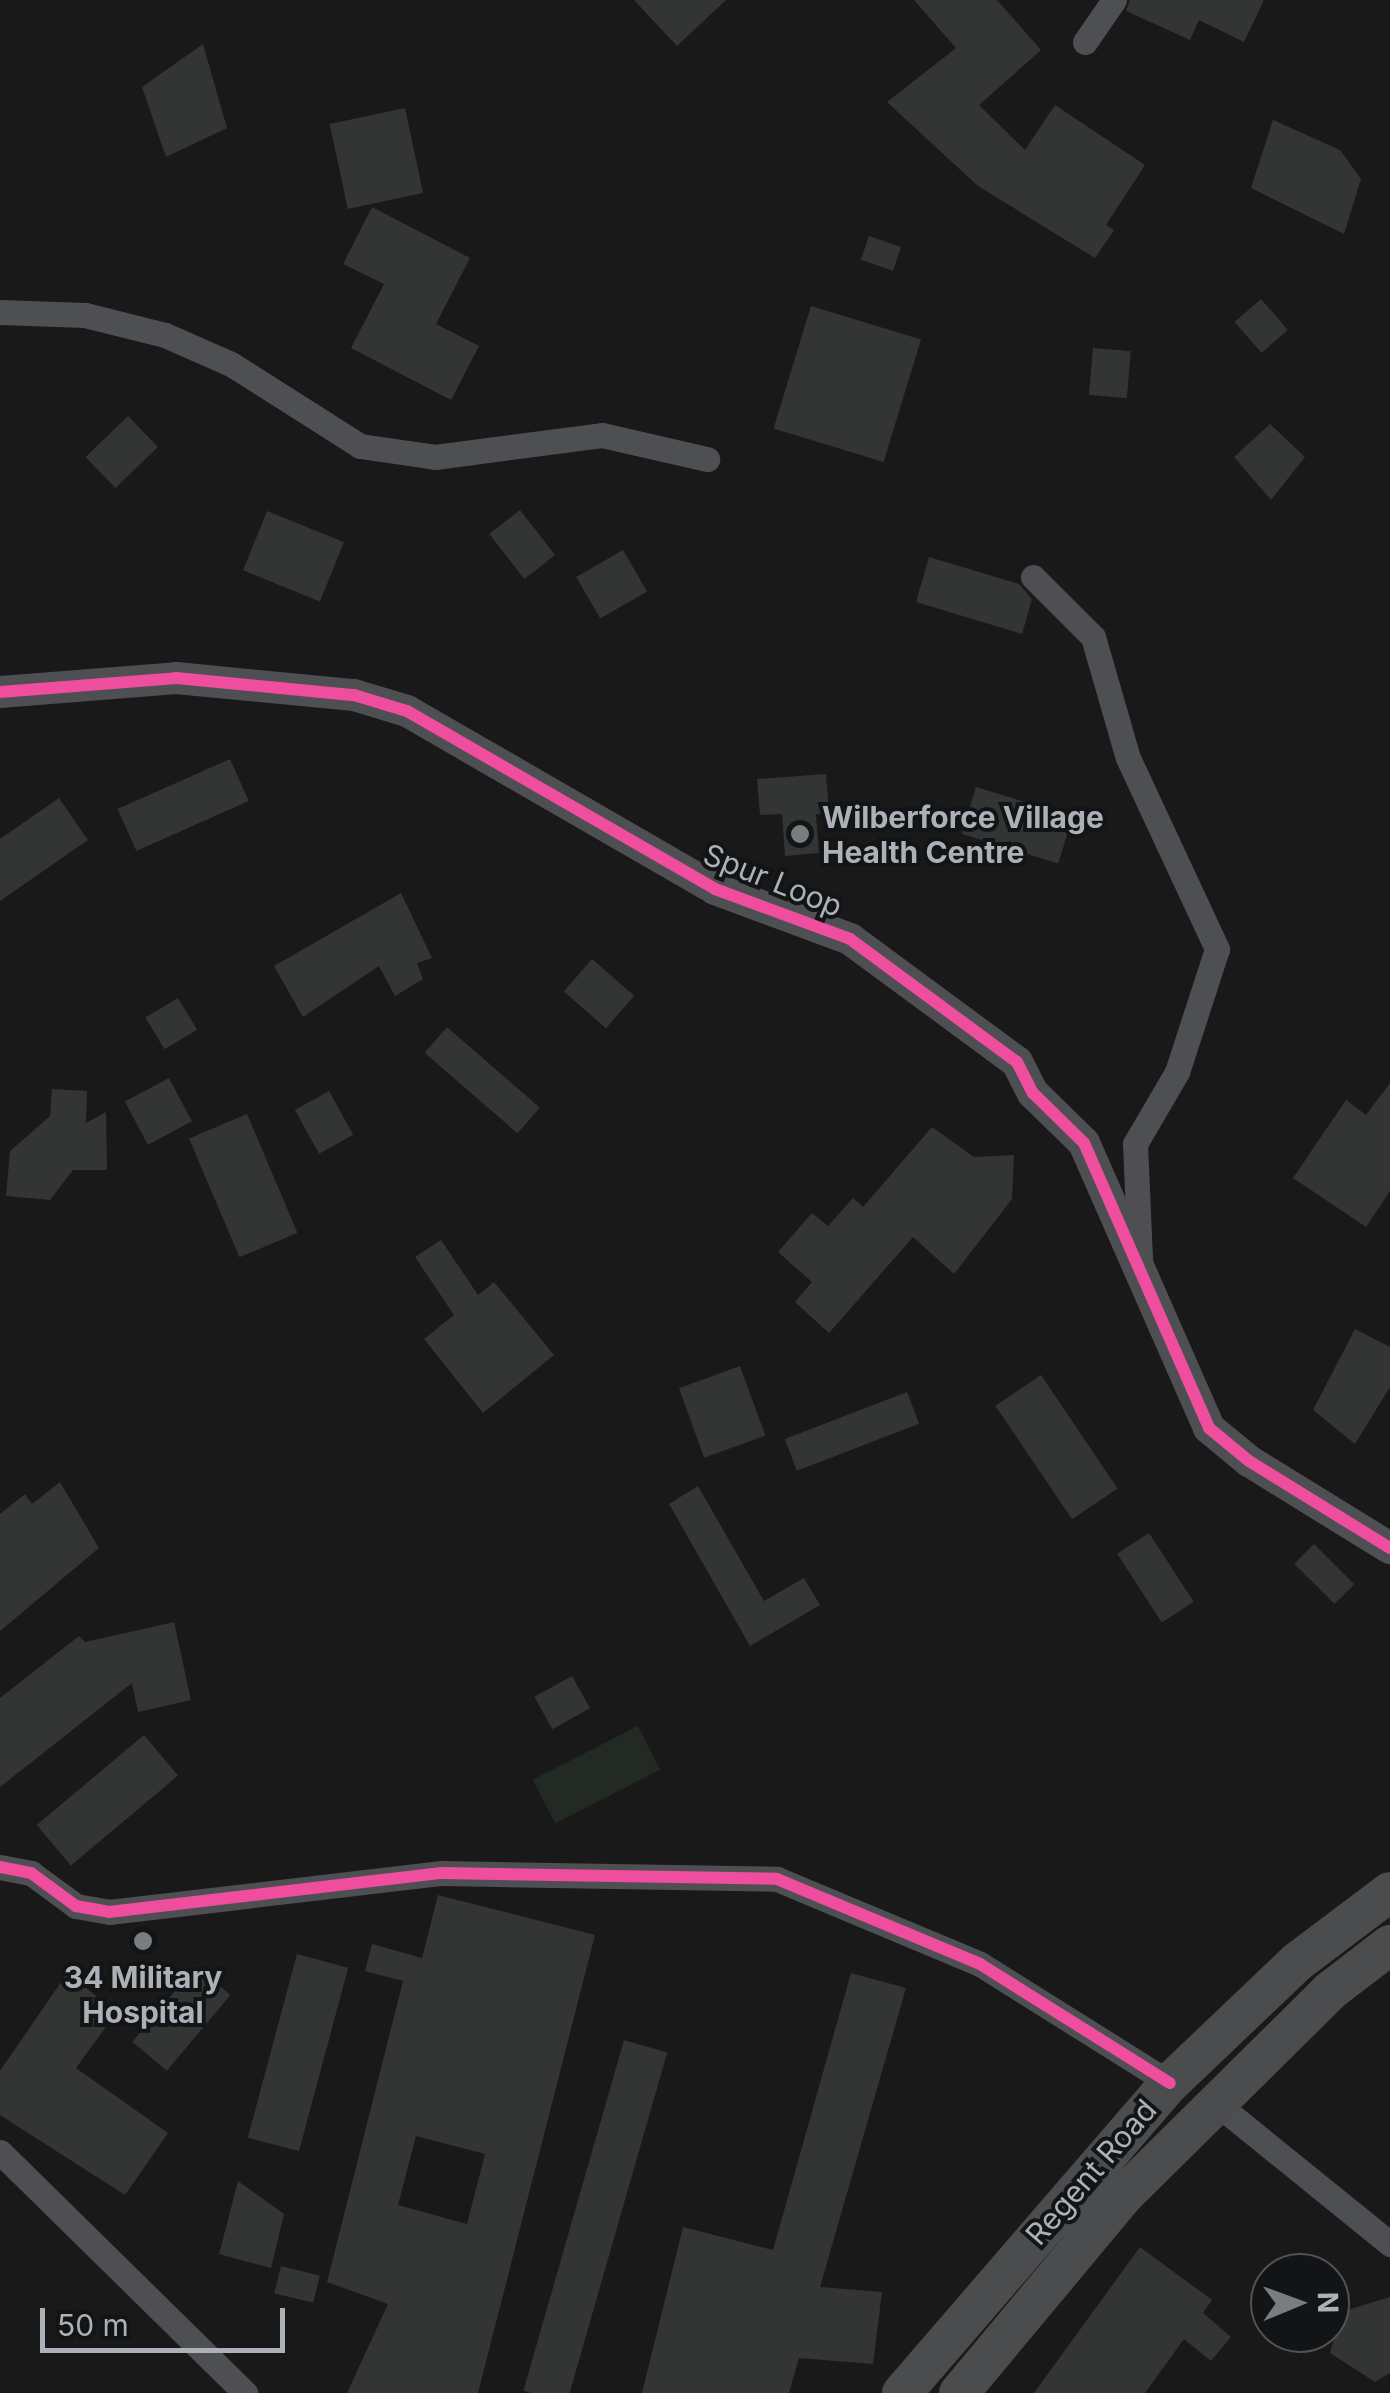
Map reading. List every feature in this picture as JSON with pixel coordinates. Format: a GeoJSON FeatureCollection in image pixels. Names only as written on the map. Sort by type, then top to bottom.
{"type":"FeatureCollection","features":[{"type":"Feature","properties":{"kind":"main road","name":"Regent Road"},"geometry":{"type":"LineString","coordinates":[[902,2393],[1170,2084],[1297,1962],[1390,1892]]}},
{"type":"Feature","properties":{"kind":"main road","name":"Regent Road"},"geometry":{"type":"LineString","coordinates":[[958,2393],[1124,2195],[1221,2107],[1330,1992],[1390,1946]]}},
{"type":"Feature","properties":{"kind":"street"},"geometry":{"type":"LineString","coordinates":[[1086,42],[1114,0]]}},
{"type":"Feature","properties":{"kind":"street"},"geometry":{"type":"LineString","coordinates":[[0,312],[86,315],[164,336],[231,364],[360,446],[435,457],[602,435],[706,459]]}},
{"type":"Feature","properties":{"kind":"street"},"geometry":{"type":"LineString","coordinates":[[1033,577],[1092,636],[1128,758],[1217,948],[1177,1072],[1135,1144],[1141,1275]]}},
{"type":"Feature","properties":{"kind":"street","name":"Spur Loop"},"geometry":{"type":"LineString","coordinates":[[0,692],[119,679],[234,679],[407,711],[715,889],[850,939],[949,1007],[1017,1062],[1033,1094],[1084,1143],[1209,1428],[1249,1461],[1390,1548]]}},
{"type":"Feature","properties":{"kind":"street"},"geometry":{"type":"LineString","coordinates":[[0,1867],[31,1873],[76,1906],[109,1912],[442,1873],[776,1879],[980,1964],[1170,2084]]}},
{"type":"Feature","properties":{"kind":"street"},"geometry":{"type":"LineString","coordinates":[[1221,2107],[1390,2244]]}},
{"type":"Feature","properties":{"kind":"street"},"geometry":{"type":"LineString","coordinates":[[0,2152],[245,2393]]}},
{"type":"Feature","properties":{"kind":"shaded area"},"geometry":{"type":"Polygon","coordinates":[[[638,1726],[660,1770],[555,1823],[533,1780],[638,1726]]]}},
{"type":"Feature","properties":{"kind":"building"},"geometry":{"type":"Polygon","coordinates":[[[634,0],[726,0],[677,46],[634,0]]]}},
{"type":"Feature","properties":{"kind":"building"},"geometry":{"type":"Polygon","coordinates":[[[914,0],[997,0],[1041,50],[979,105],[1025,150],[1055,105],[1145,165],[1106,225],[1114,230],[1095,258],[978,186],[887,102],[956,48],[914,0]]]}},
{"type":"Feature","properties":{"kind":"building"},"geometry":{"type":"Polygon","coordinates":[[[1130,0],[1264,0],[1244,42],[1199,20],[1190,40],[1126,11],[1130,0]]]}},
{"type":"Feature","properties":{"kind":"building"},"geometry":{"type":"Polygon","coordinates":[[[203,44],[227,128],[166,157],[142,87],[203,44]]]}},
{"type":"Feature","properties":{"kind":"building"},"geometry":{"type":"Polygon","coordinates":[[[405,108],[423,193],[348,209],[330,124],[405,108]]]}},
{"type":"Feature","properties":{"kind":"building"},"geometry":{"type":"Polygon","coordinates":[[[1273,120],[1340,150],[1361,179],[1344,234],[1251,188],[1273,120]]]}},
{"type":"Feature","properties":{"kind":"building"},"geometry":{"type":"Polygon","coordinates":[[[372,207],[470,258],[436,324],[479,346],[451,400],[351,348],[384,284],[343,264],[372,207]]]}},
{"type":"Feature","properties":{"kind":"building"},"geometry":{"type":"Polygon","coordinates":[[[869,236],[901,247],[893,271],[861,260],[869,236]]]}},
{"type":"Feature","properties":{"kind":"building"},"geometry":{"type":"Polygon","coordinates":[[[1261,299],[1288,330],[1261,353],[1235,322],[1261,299]]]}},
{"type":"Feature","properties":{"kind":"building"},"geometry":{"type":"Polygon","coordinates":[[[811,306],[921,340],[884,462],[774,428],[811,306]]]}},
{"type":"Feature","properties":{"kind":"building"},"geometry":{"type":"Polygon","coordinates":[[[1093,348],[1131,351],[1127,398],[1089,395],[1093,348]]]}},
{"type":"Feature","properties":{"kind":"building"},"geometry":{"type":"Polygon","coordinates":[[[128,416],[158,447],[115,488],[86,457],[128,416]]]}},
{"type":"Feature","properties":{"kind":"building"},"geometry":{"type":"Polygon","coordinates":[[[1270,424],[1305,457],[1271,500],[1234,457],[1270,424]]]}},
{"type":"Feature","properties":{"kind":"building"},"geometry":{"type":"Polygon","coordinates":[[[520,510],[555,555],[524,579],[489,534],[520,510]]]}},
{"type":"Feature","properties":{"kind":"building"},"geometry":{"type":"Polygon","coordinates":[[[267,511],[344,542],[320,601],[243,570],[267,511]]]}},
{"type":"Feature","properties":{"kind":"building"},"geometry":{"type":"Polygon","coordinates":[[[623,550],[647,592],[600,619],[576,577],[623,550]]]}},
{"type":"Feature","properties":{"kind":"building"},"geometry":{"type":"Polygon","coordinates":[[[929,557],[1019,584],[1032,599],[1022,634],[916,602],[929,557]]]}},
{"type":"Feature","properties":{"kind":"building"},"geometry":{"type":"Polygon","coordinates":[[[230,759],[249,801],[136,851],[118,809],[230,759]]]}},
{"type":"Feature","properties":{"kind":"building","name":"Wilberforce Village Health Centre"},"geometry":{"type":"Polygon","coordinates":[[[826,774],[829,814],[816,814],[819,853],[785,856],[782,814],[760,815],[757,779],[826,774]]]}},
{"type":"Feature","properties":{"kind":"building"},"geometry":{"type":"Polygon","coordinates":[[[976,787],[1073,817],[1058,863],[962,834],[976,787]]]}},
{"type":"Feature","properties":{"kind":"building"},"geometry":{"type":"Polygon","coordinates":[[[59,798],[88,840],[0,901],[0,839],[59,798]]]}},
{"type":"Feature","properties":{"kind":"building"},"geometry":{"type":"Polygon","coordinates":[[[401,893],[432,958],[417,963],[423,979],[395,996],[379,966],[303,1017],[274,966],[401,893]]]}},
{"type":"Feature","properties":{"kind":"building"},"geometry":{"type":"Polygon","coordinates":[[[592,959],[634,996],[606,1028],[564,991],[592,959]]]}},
{"type":"Feature","properties":{"kind":"building"},"geometry":{"type":"Polygon","coordinates":[[[178,998],[197,1030],[164,1049],[145,1018],[178,998]]]}},
{"type":"Feature","properties":{"kind":"building"},"geometry":{"type":"Polygon","coordinates":[[[447,1027],[540,1108],[518,1133],[425,1053],[447,1027]]]}},
{"type":"Feature","properties":{"kind":"building"},"geometry":{"type":"Polygon","coordinates":[[[169,1078],[192,1121],[148,1145],[125,1101],[169,1078]]]}},
{"type":"Feature","properties":{"kind":"building"},"geometry":{"type":"Polygon","coordinates":[[[1390,1083],[1390,1191],[1366,1227],[1293,1178],[1346,1100],[1366,1115],[1390,1083]]]}},
{"type":"Feature","properties":{"kind":"building"},"geometry":{"type":"Polygon","coordinates":[[[52,1089],[87,1091],[86,1123],[106,1112],[107,1170],[73,1170],[50,1200],[6,1196],[10,1151],[50,1116],[52,1089]]]}},
{"type":"Feature","properties":{"kind":"building"},"geometry":{"type":"Polygon","coordinates":[[[329,1091],[353,1135],[319,1154],[295,1110],[329,1091]]]}},
{"type":"Feature","properties":{"kind":"building"},"geometry":{"type":"Polygon","coordinates":[[[247,1114],[297,1233],[239,1257],[189,1139],[247,1114]]]}},
{"type":"Feature","properties":{"kind":"building"},"geometry":{"type":"Polygon","coordinates":[[[932,1127],[974,1157],[1014,1155],[1012,1199],[954,1274],[913,1237],[829,1333],[795,1302],[812,1282],[778,1252],[812,1213],[828,1226],[853,1198],[863,1207],[932,1127]]]}},
{"type":"Feature","properties":{"kind":"building"},"geometry":{"type":"Polygon","coordinates":[[[441,1240],[478,1295],[494,1282],[554,1355],[483,1413],[424,1339],[454,1315],[415,1257],[441,1240]]]}},
{"type":"Feature","properties":{"kind":"building"},"geometry":{"type":"Polygon","coordinates":[[[1355,1329],[1390,1347],[1390,1387],[1355,1444],[1313,1410],[1355,1329]]]}},
{"type":"Feature","properties":{"kind":"building"},"geometry":{"type":"Polygon","coordinates":[[[740,1366],[765,1436],[704,1458],[679,1388],[740,1366]]]}},
{"type":"Feature","properties":{"kind":"building"},"geometry":{"type":"Polygon","coordinates":[[[1041,1375],[1118,1489],[1072,1519],[995,1406],[1041,1375]]]}},
{"type":"Feature","properties":{"kind":"building"},"geometry":{"type":"Polygon","coordinates":[[[907,1392],[919,1424],[797,1471],[785,1439],[907,1392]]]}},
{"type":"Feature","properties":{"kind":"building"},"geometry":{"type":"Polygon","coordinates":[[[60,1482],[99,1548],[0,1631],[0,1514],[25,1494],[32,1504],[60,1482]]]}},
{"type":"Feature","properties":{"kind":"building"},"geometry":{"type":"Polygon","coordinates":[[[698,1486],[764,1601],[804,1578],[820,1605],[750,1646],[669,1504],[698,1486]]]}},
{"type":"Feature","properties":{"kind":"building"},"geometry":{"type":"Polygon","coordinates":[[[1149,1533],[1194,1602],[1162,1622],[1117,1554],[1149,1533]]]}},
{"type":"Feature","properties":{"kind":"building"},"geometry":{"type":"Polygon","coordinates":[[[1314,1544],[1354,1584],[1335,1604],[1294,1564],[1314,1544]]]}},
{"type":"Feature","properties":{"kind":"building"},"geometry":{"type":"Polygon","coordinates":[[[174,1622],[191,1700],[138,1712],[132,1683],[0,1787],[0,1698],[79,1636],[85,1642],[174,1622]]]}},
{"type":"Feature","properties":{"kind":"building"},"geometry":{"type":"Polygon","coordinates":[[[572,1676],[590,1708],[552,1729],[534,1697],[572,1676]]]}},
{"type":"Feature","properties":{"kind":"building"},"geometry":{"type":"Polygon","coordinates":[[[144,1735],[178,1776],[71,1866],[37,1825],[144,1735]]]}},
{"type":"Feature","properties":{"kind":"building"},"geometry":{"type":"Polygon","coordinates":[[[438,1895],[595,1935],[478,2393],[347,2393],[388,2304],[327,2282],[403,1981],[365,1971],[372,1944],[422,1958],[438,1895]],[[416,2136],[398,2205],[467,2224],[485,2154],[416,2136]]]}},
{"type":"Feature","properties":{"kind":"building"},"geometry":{"type":"Polygon","coordinates":[[[297,1954],[348,1968],[299,2151],[248,2138],[297,1954]]]}},
{"type":"Feature","properties":{"kind":"building"},"geometry":{"type":"Polygon","coordinates":[[[196,1966],[230,1995],[167,2071],[132,2042],[196,1966]]]}},
{"type":"Feature","properties":{"kind":"building"},"geometry":{"type":"Polygon","coordinates":[[[68,1972],[97,1997],[90,2010],[108,2024],[76,2068],[168,2133],[125,2195],[0,2115],[0,2071],[68,1972]]]}},
{"type":"Feature","properties":{"kind":"building"},"geometry":{"type":"Polygon","coordinates":[[[851,1973],[906,1988],[820,2287],[882,2292],[873,2364],[799,2358],[789,2393],[642,2393],[683,2227],[773,2250],[851,1973]]]}},
{"type":"Feature","properties":{"kind":"building"},"geometry":{"type":"Polygon","coordinates":[[[624,2040],[667,2052],[570,2393],[523,2391],[624,2040]]]}},
{"type":"Feature","properties":{"kind":"building"},"geometry":{"type":"Polygon","coordinates":[[[238,2181],[284,2214],[271,2268],[219,2254],[238,2181]]]}},
{"type":"Feature","properties":{"kind":"building"},"geometry":{"type":"Polygon","coordinates":[[[1140,2247],[1212,2300],[1203,2313],[1231,2337],[1211,2361],[1184,2339],[1145,2393],[1034,2393],[1140,2247]]]}},
{"type":"Feature","properties":{"kind":"building"},"geometry":{"type":"Polygon","coordinates":[[[281,2266],[320,2276],[313,2303],[274,2293],[281,2266]]]}},
{"type":"Feature","properties":{"kind":"building"},"geometry":{"type":"Polygon","coordinates":[[[1390,2297],[1390,2373],[1375,2382],[1330,2353],[1350,2353],[1350,2309],[1390,2297]]]}},
{"type":"Feature","properties":{"kind":"cycle path"},"geometry":{"type":"LineString","coordinates":[[0,692],[176,678],[354,695],[407,711],[715,889],[850,939],[1017,1062],[1033,1093],[1084,1143],[1209,1428],[1249,1461],[1390,1548]]}},
{"type":"Feature","properties":{"kind":"cycle path"},"geometry":{"type":"LineString","coordinates":[[0,1867],[31,1873],[76,1906],[109,1912],[442,1873],[777,1879],[980,1964],[1170,2083]]}},
{"type":"Feature","properties":{"kind":"place","name":"Wilberforce Village Health Centre"},"geometry":{"type":"Point","coordinates":[800,834]}},
{"type":"Feature","properties":{"kind":"place","name":"34 Military Hospital"},"geometry":{"type":"Point","coordinates":[143,1941]}}]}
